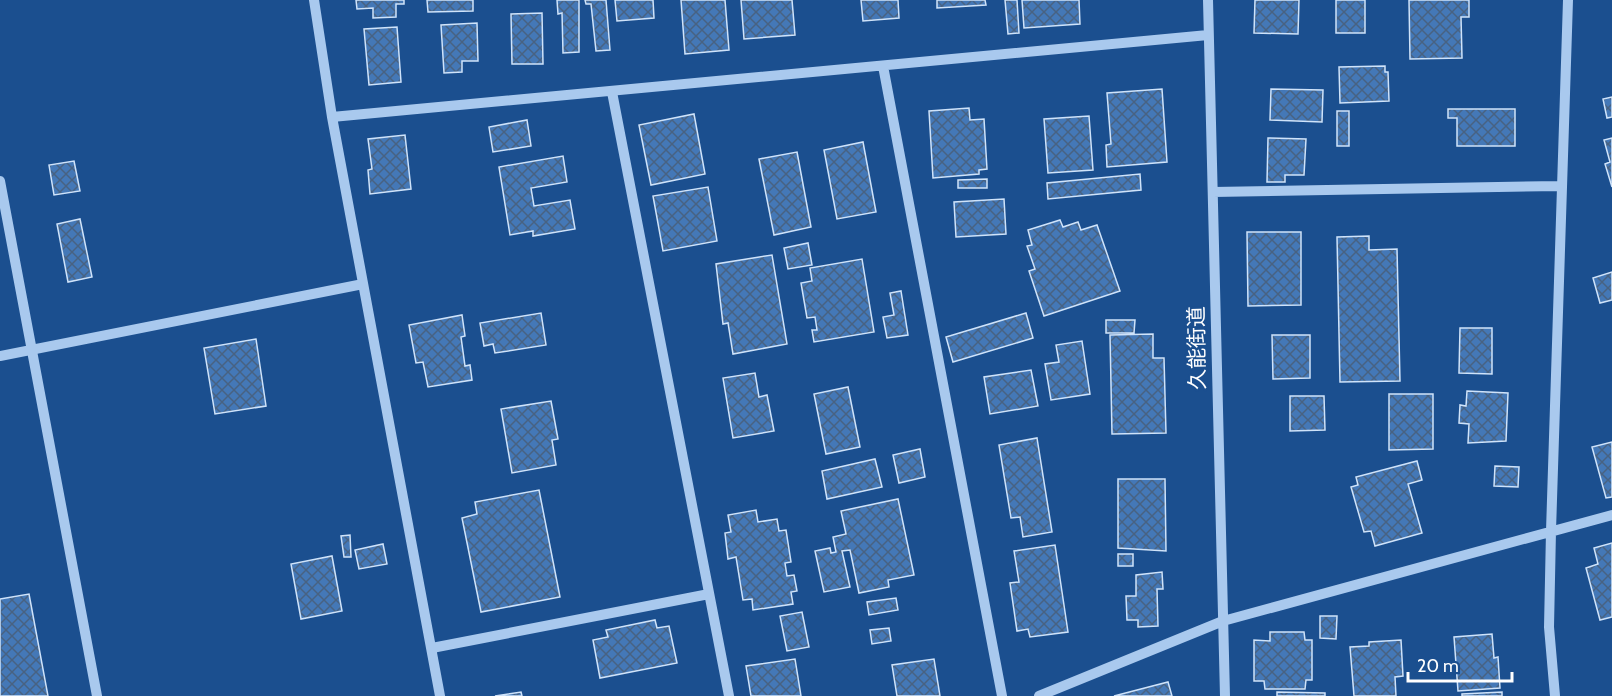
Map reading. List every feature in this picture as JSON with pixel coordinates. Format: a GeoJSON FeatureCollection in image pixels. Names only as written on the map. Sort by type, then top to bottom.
{"type":"FeatureCollection","features":[{"type":"Feature","properties":{"kind":"street"},"geometry":{"type":"LineString","coordinates":[[314,0],[332,117],[440,696]]}},
{"type":"Feature","properties":{"kind":"street","name":"久能街道"},"geometry":{"type":"LineString","coordinates":[[1208,0],[1225,696]]}},
{"type":"Feature","properties":{"kind":"street"},"geometry":{"type":"LineString","coordinates":[[1555,696],[1550,627],[1551,531],[1560,186],[1568,0]]}},
{"type":"Feature","properties":{"kind":"street"},"geometry":{"type":"LineString","coordinates":[[332,117],[1208,36]]}},
{"type":"Feature","properties":{"kind":"street"},"geometry":{"type":"LineString","coordinates":[[883,66],[1002,696]]}},
{"type":"Feature","properties":{"kind":"street"},"geometry":{"type":"LineString","coordinates":[[612,92],[729,696]]}},
{"type":"Feature","properties":{"kind":"street"},"geometry":{"type":"LineString","coordinates":[[0,181],[97,696]]}},
{"type":"Feature","properties":{"kind":"street"},"geometry":{"type":"LineString","coordinates":[[1213,192],[1560,186]]}},
{"type":"Feature","properties":{"kind":"street"},"geometry":{"type":"LineString","coordinates":[[0,356],[363,284]]}},
{"type":"Feature","properties":{"kind":"street"},"geometry":{"type":"LineString","coordinates":[[1039,696],[1223,621],[1612,515]]}},
{"type":"Feature","properties":{"kind":"street"},"geometry":{"type":"LineString","coordinates":[[432,648],[710,594]]}},
{"type":"Feature","properties":{"kind":"building"},"geometry":{"type":"Polygon","coordinates":[[[356,0],[404,0],[404,4],[396,4],[396,17],[373,18],[373,8],[357,9],[356,0]]]}},
{"type":"Feature","properties":{"kind":"building"},"geometry":{"type":"Polygon","coordinates":[[[427,0],[473,0],[473,11],[428,12],[427,0]]]}},
{"type":"Feature","properties":{"kind":"building"},"geometry":{"type":"Polygon","coordinates":[[[557,0],[579,0],[579,52],[563,53],[562,13],[558,14],[557,0]]]}},
{"type":"Feature","properties":{"kind":"building"},"geometry":{"type":"Polygon","coordinates":[[[585,0],[606,0],[610,50],[596,51],[591,4],[586,4],[585,0]]]}},
{"type":"Feature","properties":{"kind":"building"},"geometry":{"type":"Polygon","coordinates":[[[615,0],[653,0],[654,18],[617,21],[615,0]]]}},
{"type":"Feature","properties":{"kind":"building"},"geometry":{"type":"Polygon","coordinates":[[[681,0],[725,0],[729,50],[685,54],[681,0]]]}},
{"type":"Feature","properties":{"kind":"building"},"geometry":{"type":"Polygon","coordinates":[[[741,0],[792,0],[795,35],[744,39],[741,0]]]}},
{"type":"Feature","properties":{"kind":"building"},"geometry":{"type":"Polygon","coordinates":[[[861,0],[898,0],[899,18],[863,21],[861,0]]]}},
{"type":"Feature","properties":{"kind":"building"},"geometry":{"type":"Polygon","coordinates":[[[937,0],[985,0],[986,5],[937,8],[937,0]]]}},
{"type":"Feature","properties":{"kind":"building"},"geometry":{"type":"Polygon","coordinates":[[[1005,0],[1017,0],[1019,33],[1008,34],[1005,0]]]}},
{"type":"Feature","properties":{"kind":"building"},"geometry":{"type":"Polygon","coordinates":[[[1022,0],[1079,0],[1080,24],[1024,28],[1022,0]]]}},
{"type":"Feature","properties":{"kind":"building"},"geometry":{"type":"Polygon","coordinates":[[[1255,0],[1299,0],[1298,34],[1254,33],[1255,0]]]}},
{"type":"Feature","properties":{"kind":"building"},"geometry":{"type":"Polygon","coordinates":[[[1336,0],[1365,0],[1365,33],[1336,33],[1336,0]]]}},
{"type":"Feature","properties":{"kind":"building"},"geometry":{"type":"Polygon","coordinates":[[[1409,0],[1469,0],[1469,17],[1461,17],[1462,58],[1410,59],[1409,0]]]}},
{"type":"Feature","properties":{"kind":"building"},"geometry":{"type":"Polygon","coordinates":[[[542,13],[543,64],[512,64],[511,14],[542,13]]]}},
{"type":"Feature","properties":{"kind":"building"},"geometry":{"type":"Polygon","coordinates":[[[477,23],[478,61],[462,61],[462,72],[444,73],[441,25],[477,23]]]}},
{"type":"Feature","properties":{"kind":"building"},"geometry":{"type":"Polygon","coordinates":[[[397,27],[401,82],[369,85],[364,29],[397,27]]]}},
{"type":"Feature","properties":{"kind":"building"},"geometry":{"type":"Polygon","coordinates":[[[1385,66],[1385,72],[1388,72],[1389,101],[1340,103],[1339,67],[1385,66]]]}},
{"type":"Feature","properties":{"kind":"building"},"geometry":{"type":"Polygon","coordinates":[[[1162,89],[1167,162],[1107,167],[1106,145],[1111,144],[1107,93],[1162,89]]]}},
{"type":"Feature","properties":{"kind":"building"},"geometry":{"type":"Polygon","coordinates":[[[1271,89],[1323,90],[1322,122],[1270,120],[1271,89]]]}},
{"type":"Feature","properties":{"kind":"building"},"geometry":{"type":"Polygon","coordinates":[[[1612,97],[1612,117],[1607,118],[1603,99],[1612,97]]]}},
{"type":"Feature","properties":{"kind":"building"},"geometry":{"type":"Polygon","coordinates":[[[969,108],[970,120],[984,119],[987,169],[979,170],[979,174],[933,178],[929,111],[969,108]]]}},
{"type":"Feature","properties":{"kind":"building"},"geometry":{"type":"Polygon","coordinates":[[[1448,109],[1515,109],[1515,146],[1457,146],[1457,118],[1448,118],[1448,109]]]}},
{"type":"Feature","properties":{"kind":"building"},"geometry":{"type":"Polygon","coordinates":[[[1337,111],[1349,111],[1349,146],[1337,146],[1337,111]]]}},
{"type":"Feature","properties":{"kind":"building"},"geometry":{"type":"Polygon","coordinates":[[[694,114],[705,174],[651,185],[639,125],[694,114]]]}},
{"type":"Feature","properties":{"kind":"building"},"geometry":{"type":"Polygon","coordinates":[[[1089,116],[1093,170],[1048,173],[1044,119],[1089,116]]]}},
{"type":"Feature","properties":{"kind":"building"},"geometry":{"type":"Polygon","coordinates":[[[527,120],[531,146],[493,152],[489,127],[527,120]]]}},
{"type":"Feature","properties":{"kind":"building"},"geometry":{"type":"Polygon","coordinates":[[[405,135],[411,189],[370,194],[368,170],[372,169],[368,139],[405,135]]]}},
{"type":"Feature","properties":{"kind":"building"},"geometry":{"type":"Polygon","coordinates":[[[1268,138],[1306,139],[1304,175],[1285,175],[1285,182],[1267,182],[1268,138]]]}},
{"type":"Feature","properties":{"kind":"building"},"geometry":{"type":"Polygon","coordinates":[[[1612,138],[1612,187],[1605,164],[1610,162],[1604,140],[1612,138]]]}},
{"type":"Feature","properties":{"kind":"building"},"geometry":{"type":"Polygon","coordinates":[[[863,142],[876,212],[837,219],[824,150],[863,142]]]}},
{"type":"Feature","properties":{"kind":"building"},"geometry":{"type":"Polygon","coordinates":[[[797,152],[811,227],[774,235],[759,159],[797,152]]]}},
{"type":"Feature","properties":{"kind":"building"},"geometry":{"type":"Polygon","coordinates":[[[563,156],[567,182],[531,188],[534,206],[570,200],[575,229],[533,236],[533,231],[510,235],[499,167],[563,156]]]}},
{"type":"Feature","properties":{"kind":"building"},"geometry":{"type":"Polygon","coordinates":[[[74,161],[80,191],[54,195],[49,165],[74,161]]]}},
{"type":"Feature","properties":{"kind":"building"},"geometry":{"type":"Polygon","coordinates":[[[1140,174],[1141,190],[1048,199],[1047,183],[1140,174]]]}},
{"type":"Feature","properties":{"kind":"building"},"geometry":{"type":"Polygon","coordinates":[[[987,179],[987,188],[958,188],[958,180],[987,179]]]}},
{"type":"Feature","properties":{"kind":"building"},"geometry":{"type":"Polygon","coordinates":[[[708,187],[717,241],[663,251],[653,196],[708,187]]]}},
{"type":"Feature","properties":{"kind":"building"},"geometry":{"type":"Polygon","coordinates":[[[1004,199],[1006,234],[956,237],[954,202],[1004,199]]]}},
{"type":"Feature","properties":{"kind":"building"},"geometry":{"type":"Polygon","coordinates":[[[80,219],[92,277],[68,282],[57,224],[80,219]]]}},
{"type":"Feature","properties":{"kind":"building"},"geometry":{"type":"Polygon","coordinates":[[[1060,220],[1063,227],[1078,222],[1081,230],[1097,225],[1120,291],[1044,316],[1029,271],[1035,269],[1027,246],[1032,245],[1028,230],[1060,220]]]}},
{"type":"Feature","properties":{"kind":"building"},"geometry":{"type":"Polygon","coordinates":[[[1247,232],[1301,232],[1301,305],[1248,306],[1247,232]]]}},
{"type":"Feature","properties":{"kind":"building"},"geometry":{"type":"Polygon","coordinates":[[[1369,236],[1369,250],[1397,249],[1400,381],[1340,382],[1337,237],[1369,236]]]}},
{"type":"Feature","properties":{"kind":"building"},"geometry":{"type":"Polygon","coordinates":[[[808,243],[812,265],[788,269],[784,248],[808,243]]]}},
{"type":"Feature","properties":{"kind":"building"},"geometry":{"type":"Polygon","coordinates":[[[772,255],[787,344],[733,354],[728,323],[723,324],[716,264],[772,255]]]}},
{"type":"Feature","properties":{"kind":"building"},"geometry":{"type":"Polygon","coordinates":[[[862,259],[874,332],[814,342],[812,330],[817,330],[815,317],[807,318],[801,283],[812,281],[810,268],[862,259]]]}},
{"type":"Feature","properties":{"kind":"building"},"geometry":{"type":"Polygon","coordinates":[[[1612,272],[1612,300],[1600,303],[1593,278],[1612,272]]]}},
{"type":"Feature","properties":{"kind":"building"},"geometry":{"type":"Polygon","coordinates":[[[901,291],[908,335],[887,338],[883,317],[894,315],[890,293],[901,291]]]}},
{"type":"Feature","properties":{"kind":"building"},"geometry":{"type":"Polygon","coordinates":[[[541,313],[546,345],[495,353],[493,344],[484,346],[480,323],[541,313]]]}},
{"type":"Feature","properties":{"kind":"building"},"geometry":{"type":"Polygon","coordinates":[[[1026,313],[1033,338],[953,362],[946,337],[1026,313]]]}},
{"type":"Feature","properties":{"kind":"building"},"geometry":{"type":"Polygon","coordinates":[[[462,315],[465,336],[461,337],[465,366],[470,365],[472,380],[428,387],[423,362],[416,363],[409,325],[462,315]]]}},
{"type":"Feature","properties":{"kind":"building"},"geometry":{"type":"Polygon","coordinates":[[[1106,320],[1135,320],[1134,333],[1106,333],[1106,320]]]}},
{"type":"Feature","properties":{"kind":"building"},"geometry":{"type":"Polygon","coordinates":[[[1460,328],[1492,328],[1492,374],[1459,373],[1460,328]]]}},
{"type":"Feature","properties":{"kind":"building"},"geometry":{"type":"Polygon","coordinates":[[[1153,334],[1153,358],[1164,358],[1166,433],[1112,434],[1110,335],[1153,334]]]}},
{"type":"Feature","properties":{"kind":"building"},"geometry":{"type":"Polygon","coordinates":[[[1272,335],[1310,335],[1310,378],[1273,379],[1272,335]]]}},
{"type":"Feature","properties":{"kind":"building"},"geometry":{"type":"Polygon","coordinates":[[[256,339],[266,406],[215,414],[204,348],[256,339]]]}},
{"type":"Feature","properties":{"kind":"building"},"geometry":{"type":"Polygon","coordinates":[[[1082,341],[1090,394],[1051,400],[1045,364],[1059,362],[1056,345],[1082,341]]]}},
{"type":"Feature","properties":{"kind":"building"},"geometry":{"type":"Polygon","coordinates":[[[1031,370],[1038,406],[990,414],[984,377],[1031,370]]]}},
{"type":"Feature","properties":{"kind":"building"},"geometry":{"type":"Polygon","coordinates":[[[755,373],[759,397],[767,395],[774,431],[733,438],[723,378],[755,373]]]}},
{"type":"Feature","properties":{"kind":"building"},"geometry":{"type":"Polygon","coordinates":[[[848,387],[860,447],[826,454],[814,394],[848,387]]]}},
{"type":"Feature","properties":{"kind":"building"},"geometry":{"type":"Polygon","coordinates":[[[1467,391],[1508,393],[1506,441],[1468,443],[1469,424],[1459,423],[1460,405],[1466,406],[1467,391]]]}},
{"type":"Feature","properties":{"kind":"building"},"geometry":{"type":"Polygon","coordinates":[[[1389,394],[1433,394],[1433,449],[1389,450],[1389,394]]]}},
{"type":"Feature","properties":{"kind":"building"},"geometry":{"type":"Polygon","coordinates":[[[1290,396],[1324,396],[1325,430],[1290,431],[1290,396]]]}},
{"type":"Feature","properties":{"kind":"building"},"geometry":{"type":"Polygon","coordinates":[[[551,401],[558,439],[552,440],[556,465],[512,473],[501,409],[551,401]]]}},
{"type":"Feature","properties":{"kind":"building"},"geometry":{"type":"Polygon","coordinates":[[[1037,438],[1052,532],[1023,537],[1020,517],[1011,518],[999,445],[1037,438]]]}},
{"type":"Feature","properties":{"kind":"building"},"geometry":{"type":"Polygon","coordinates":[[[1612,442],[1612,497],[1606,498],[1592,447],[1612,442]]]}},
{"type":"Feature","properties":{"kind":"building"},"geometry":{"type":"Polygon","coordinates":[[[920,449],[925,477],[899,483],[893,455],[920,449]]]}},
{"type":"Feature","properties":{"kind":"building"},"geometry":{"type":"Polygon","coordinates":[[[875,459],[882,487],[827,499],[822,471],[875,459]]]}},
{"type":"Feature","properties":{"kind":"building"},"geometry":{"type":"Polygon","coordinates":[[[1417,461],[1422,480],[1408,484],[1422,533],[1375,546],[1371,531],[1364,532],[1351,487],[1358,485],[1356,477],[1417,461]]]}},
{"type":"Feature","properties":{"kind":"building"},"geometry":{"type":"Polygon","coordinates":[[[1495,466],[1519,467],[1518,487],[1494,486],[1495,466]]]}},
{"type":"Feature","properties":{"kind":"building"},"geometry":{"type":"Polygon","coordinates":[[[1118,479],[1165,479],[1166,551],[1118,548],[1118,479]]]}},
{"type":"Feature","properties":{"kind":"building"},"geometry":{"type":"Polygon","coordinates":[[[539,490],[560,597],[481,612],[462,518],[477,514],[475,502],[539,490]]]}},
{"type":"Feature","properties":{"kind":"building"},"geometry":{"type":"Polygon","coordinates":[[[898,499],[914,575],[888,580],[889,587],[859,593],[850,550],[842,551],[850,587],[824,592],[815,551],[830,548],[831,553],[836,552],[833,537],[846,534],[841,511],[898,499]]]}},
{"type":"Feature","properties":{"kind":"building"},"geometry":{"type":"Polygon","coordinates":[[[756,510],[758,522],[777,519],[779,531],[786,530],[791,562],[785,563],[787,576],[794,575],[797,591],[791,592],[793,604],[753,610],[752,599],[743,600],[736,557],[728,559],[725,533],[731,532],[728,515],[756,510]]]}},
{"type":"Feature","properties":{"kind":"building"},"geometry":{"type":"Polygon","coordinates":[[[350,535],[351,557],[344,557],[341,536],[350,535]]]}},
{"type":"Feature","properties":{"kind":"building"},"geometry":{"type":"Polygon","coordinates":[[[1612,543],[1612,617],[1600,620],[1586,568],[1598,564],[1594,548],[1612,543]]]}},
{"type":"Feature","properties":{"kind":"building"},"geometry":{"type":"Polygon","coordinates":[[[383,544],[387,564],[359,569],[355,550],[383,544]]]}},
{"type":"Feature","properties":{"kind":"building"},"geometry":{"type":"Polygon","coordinates":[[[1055,545],[1068,632],[1030,637],[1028,629],[1017,631],[1010,583],[1019,582],[1014,551],[1055,545]]]}},
{"type":"Feature","properties":{"kind":"building"},"geometry":{"type":"Polygon","coordinates":[[[1118,554],[1133,554],[1133,566],[1118,566],[1118,554]]]}},
{"type":"Feature","properties":{"kind":"building"},"geometry":{"type":"Polygon","coordinates":[[[332,556],[342,611],[301,619],[291,564],[332,556]]]}},
{"type":"Feature","properties":{"kind":"building"},"geometry":{"type":"Polygon","coordinates":[[[1162,572],[1163,589],[1157,589],[1158,626],[1138,627],[1138,620],[1127,620],[1126,596],[1136,596],[1136,575],[1162,572]]]}},
{"type":"Feature","properties":{"kind":"building"},"geometry":{"type":"Polygon","coordinates":[[[29,594],[48,696],[0,696],[0,599],[29,594]]]}},
{"type":"Feature","properties":{"kind":"building"},"geometry":{"type":"Polygon","coordinates":[[[896,598],[898,610],[869,615],[867,602],[896,598]]]}},
{"type":"Feature","properties":{"kind":"building"},"geometry":{"type":"Polygon","coordinates":[[[802,612],[809,647],[787,651],[780,616],[802,612]]]}},
{"type":"Feature","properties":{"kind":"building"},"geometry":{"type":"Polygon","coordinates":[[[1320,616],[1337,616],[1336,639],[1320,638],[1320,616]]]}},
{"type":"Feature","properties":{"kind":"building"},"geometry":{"type":"Polygon","coordinates":[[[655,620],[657,628],[669,626],[677,663],[600,678],[593,640],[608,637],[606,630],[655,620]]]}},
{"type":"Feature","properties":{"kind":"building"},"geometry":{"type":"Polygon","coordinates":[[[889,628],[891,641],[872,644],[870,630],[889,628]]]}},
{"type":"Feature","properties":{"kind":"building"},"geometry":{"type":"Polygon","coordinates":[[[1270,632],[1304,632],[1305,640],[1312,640],[1312,680],[1306,680],[1305,689],[1265,689],[1264,681],[1254,681],[1254,640],[1270,641],[1270,632]]]}},
{"type":"Feature","properties":{"kind":"building"},"geometry":{"type":"Polygon","coordinates":[[[1492,634],[1494,658],[1498,657],[1500,688],[1458,691],[1454,637],[1492,634]]]}},
{"type":"Feature","properties":{"kind":"building"},"geometry":{"type":"Polygon","coordinates":[[[1401,640],[1403,676],[1395,677],[1396,696],[1354,696],[1350,647],[1369,646],[1369,642],[1401,640]]]}},
{"type":"Feature","properties":{"kind":"building"},"geometry":{"type":"Polygon","coordinates":[[[795,659],[801,696],[751,696],[746,666],[795,659]]]}},
{"type":"Feature","properties":{"kind":"building"},"geometry":{"type":"Polygon","coordinates":[[[934,659],[940,696],[897,696],[892,665],[934,659]]]}},
{"type":"Feature","properties":{"kind":"building"},"geometry":{"type":"Polygon","coordinates":[[[1168,682],[1172,696],[1114,696],[1168,682]]]}},
{"type":"Feature","properties":{"kind":"building"},"geometry":{"type":"Polygon","coordinates":[[[521,692],[522,696],[495,696],[521,692]]]}},
{"type":"Feature","properties":{"kind":"building"},"geometry":{"type":"Polygon","coordinates":[[[1277,692],[1325,693],[1325,696],[1277,696],[1277,692]]]}},
{"type":"Feature","properties":{"kind":"building"},"geometry":{"type":"Polygon","coordinates":[[[1502,692],[1502,696],[1462,696],[1462,694],[1502,692]]]}}]}
